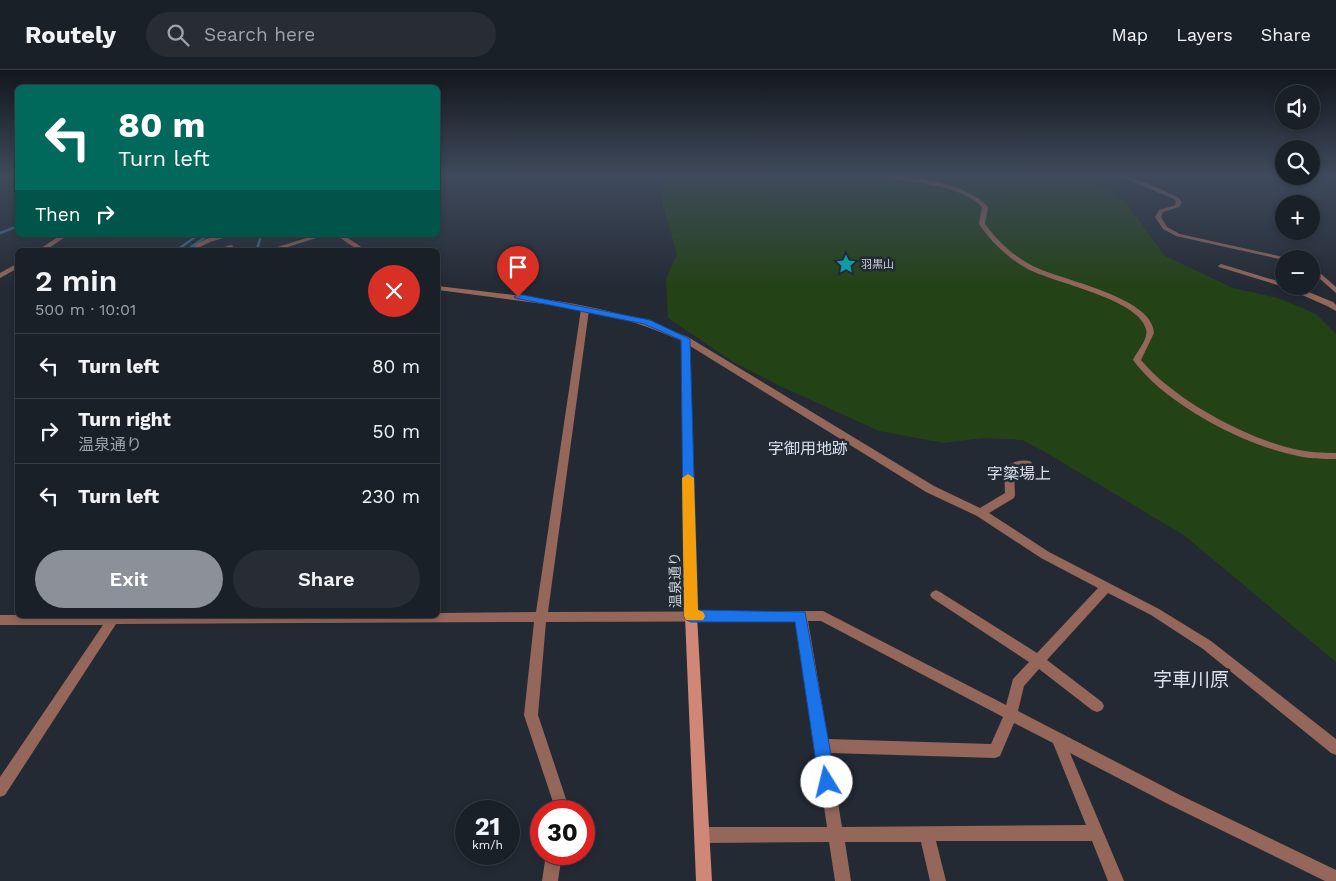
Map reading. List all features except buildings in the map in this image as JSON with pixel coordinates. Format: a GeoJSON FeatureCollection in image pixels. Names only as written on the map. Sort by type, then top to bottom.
{"type":"FeatureCollection","features":[{"type":"Feature","properties":{"kind":"street"},"geometry":{"type":"LineString","coordinates":[[983,213],[982,224],[986,230],[999,244],[1022,263],[1037,271],[1108,296],[1131,308],[1148,323],[1150,335],[1137,360],[1152,380],[1173,396],[1203,413],[1285,450],[1309,455],[1336,456]]}},
{"type":"Feature","properties":{"kind":"street"},"geometry":{"type":"LineString","coordinates":[[1160,213],[1158,217],[1165,228],[1171,232],[1190,239],[1275,256]]}},
{"type":"Feature","properties":{"kind":"street"},"geometry":{"type":"LineString","coordinates":[[44,248],[62,237]]}},
{"type":"Feature","properties":{"kind":"street"},"geometry":{"type":"LineString","coordinates":[[196,248],[208,240],[222,237]]}},
{"type":"Feature","properties":{"kind":"street"},"geometry":{"type":"LineString","coordinates":[[278,248],[317,237]]}},
{"type":"Feature","properties":{"kind":"street"},"geometry":{"type":"LineString","coordinates":[[342,237],[357,248]]}},
{"type":"Feature","properties":{"kind":"street"},"geometry":{"type":"LineString","coordinates":[[226,248],[231,247]]}},
{"type":"Feature","properties":{"kind":"street"},"geometry":{"type":"LineString","coordinates":[[1221,266],[1275,283]]}},
{"type":"Feature","properties":{"kind":"street"},"geometry":{"type":"LineString","coordinates":[[0,276],[15,267]]}},
{"type":"Feature","properties":{"kind":"street"},"geometry":{"type":"LineString","coordinates":[[1320,276],[1336,291]]}},
{"type":"Feature","properties":{"kind":"street"},"geometry":{"type":"LineString","coordinates":[[440,288],[518,297],[585,309],[647,322],[685,339],[930,489],[981,514],[1045,555],[1155,612],[1207,644],[1336,748]]}},
{"type":"Feature","properties":{"kind":"street"},"geometry":{"type":"LineString","coordinates":[[1308,295],[1330,304],[1336,309]]}},
{"type":"Feature","properties":{"kind":"street"},"geometry":{"type":"LineString","coordinates":[[559,800],[531,715],[541,616],[585,309]]}},
{"type":"Feature","properties":{"kind":"street","name":"温泉通り"},"geometry":{"type":"LineString","coordinates":[[685,339],[691,616],[704,881]]}},
{"type":"Feature","properties":{"kind":"street"},"geometry":{"type":"LineString","coordinates":[[981,514],[1007,499],[1011,491],[1009,469],[1018,464],[1027,463]]}},
{"type":"Feature","properties":{"kind":"street"},"geometry":{"type":"LineString","coordinates":[[822,746],[995,751],[1011,712],[1018,683],[1037,660],[1106,587]]}},
{"type":"Feature","properties":{"kind":"street"},"geometry":{"type":"LineString","coordinates":[[936,595],[1037,660],[1097,706]]}},
{"type":"Feature","properties":{"kind":"street"},"geometry":{"type":"LineString","coordinates":[[440,616],[823,616],[1057,736],[1175,800],[1336,878]]}},
{"type":"Feature","properties":{"kind":"street"},"geometry":{"type":"LineString","coordinates":[[800,616],[843,881]]}},
{"type":"Feature","properties":{"kind":"street"},"geometry":{"type":"LineString","coordinates":[[0,620],[76,618]]}},
{"type":"Feature","properties":{"kind":"street"},"geometry":{"type":"LineString","coordinates":[[0,790],[113,618]]}},
{"type":"Feature","properties":{"kind":"street"},"geometry":{"type":"LineString","coordinates":[[1057,736],[1116,881]]}},
{"type":"Feature","properties":{"kind":"street"},"geometry":{"type":"LineString","coordinates":[[703,835],[1096,833]]}},
{"type":"Feature","properties":{"kind":"street"},"geometry":{"type":"LineString","coordinates":[[927,834],[938,881]]}},
{"type":"Feature","properties":{"kind":"street"},"geometry":{"type":"LineString","coordinates":[[550,881],[552,865]]}},
{"type":"Feature","properties":{"kind":"green space"},"geometry":{"type":"Polygon","coordinates":[[[665,213],[1134,213],[1165,256],[1233,288],[1278,298],[1316,314],[1336,334],[1336,662],[1185,536],[1022,440],[983,438],[944,443],[879,431],[780,386],[733,362],[668,318],[666,279],[677,254],[665,213]]]}},
{"type":"Feature","properties":{"kind":"waterway"},"geometry":{"type":"LineString","coordinates":[[0,233],[15,227]]}},
{"type":"Feature","properties":{"kind":"waterway"},"geometry":{"type":"LineString","coordinates":[[180,248],[195,237]]}},
{"type":"Feature","properties":{"kind":"waterway"},"geometry":{"type":"LineString","coordinates":[[191,247],[205,237]]}},
{"type":"Feature","properties":{"kind":"waterway"},"geometry":{"type":"LineString","coordinates":[[258,248],[260,237]]}},
{"type":"Feature","properties":{"kind":"slow traffic"},"geometry":{"type":"LineString","coordinates":[[688,478],[691,616],[698,616]]}},
{"type":"Feature","properties":{"kind":"place","name":"羽黒山"},"geometry":{"type":"Point","coordinates":[846,264]}},
{"type":"Feature","properties":{"kind":"district","name":"字御用地跡"},"geometry":{"type":"Point","coordinates":[808,448]}},
{"type":"Feature","properties":{"kind":"district","name":"字簗場上"},"geometry":{"type":"Point","coordinates":[1019,473]}},
{"type":"Feature","properties":{"kind":"district","name":"字車川原"},"geometry":{"type":"Point","coordinates":[1191,679]}},
{"type":"Feature","properties":{"kind":"route"},"geometry":{"type":"LineString","coordinates":[[518,297],[610,313],[647,322],[685,339],[691,616],[800,616],[827,782]]}}]}
